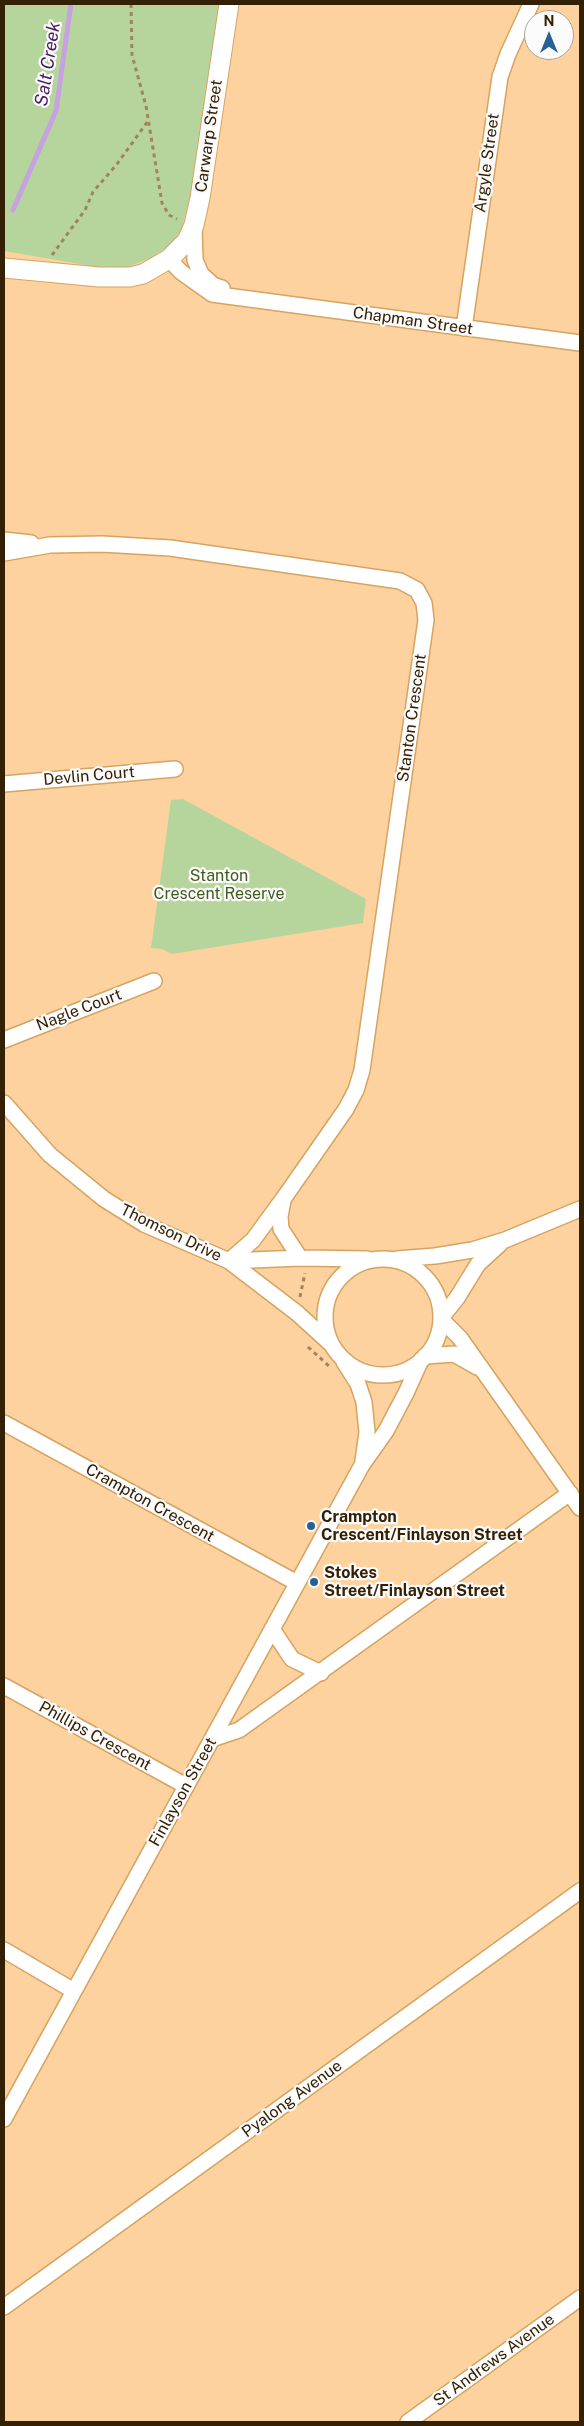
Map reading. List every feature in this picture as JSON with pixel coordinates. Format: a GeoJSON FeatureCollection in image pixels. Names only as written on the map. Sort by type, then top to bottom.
{"type":"FeatureCollection","features":[{"type":"Feature","properties":{"kind":"street","name":"Carwarp Street"},"geometry":{"type":"LineString","coordinates":[[169,259],[187,241],[194,225],[200,198],[229,4]]}},
{"type":"Feature","properties":{"kind":"street","name":"Argyle Street"},"geometry":{"type":"LineString","coordinates":[[464,328],[500,77],[505,60],[531,4]]}},
{"type":"Feature","properties":{"kind":"street","name":"Chapman Street"},"geometry":{"type":"LineString","coordinates":[[194,225],[194,252],[201,274],[213,285],[246,298]]}},
{"type":"Feature","properties":{"kind":"street"},"geometry":{"type":"LineString","coordinates":[[4,256],[68,273]]}},
{"type":"Feature","properties":{"kind":"street","name":"Chapman Street"},"geometry":{"type":"LineString","coordinates":[[169,259],[185,276],[212,294],[580,343]]}},
{"type":"Feature","properties":{"kind":"street"},"geometry":{"type":"LineString","coordinates":[[4,268],[39,273],[130,277],[143,274],[169,259]]}},
{"type":"Feature","properties":{"kind":"street","name":"Stanton Crescent"},"geometry":{"type":"LineString","coordinates":[[4,540],[50,545],[134,544],[400,581],[417,590],[424,603],[426,620],[362,1070],[356,1090],[346,1109],[286,1196],[251,1243],[229,1261]]}},
{"type":"Feature","properties":{"kind":"street","name":"Stanton Crescent"},"geometry":{"type":"LineString","coordinates":[[4,553],[50,545]]}},
{"type":"Feature","properties":{"kind":"street","name":"Devlin Court"},"geometry":{"type":"LineString","coordinates":[[4,784],[175,769]]}},
{"type":"Feature","properties":{"kind":"street","name":"Nagle Court"},"geometry":{"type":"LineString","coordinates":[[4,1040],[154,981]]}},
{"type":"Feature","properties":{"kind":"street","name":"Thomson Drive"},"geometry":{"type":"LineString","coordinates":[[4,1103],[50,1155],[104,1199],[144,1224],[229,1261],[297,1313],[334,1348]]}},
{"type":"Feature","properties":{"kind":"street","name":"Stanton Crescent"},"geometry":{"type":"LineString","coordinates":[[286,1196],[280,1212],[280,1226],[283,1235],[300,1258]]}},
{"type":"Feature","properties":{"kind":"street"},"geometry":{"type":"LineString","coordinates":[[485,1375],[472,1363],[457,1355],[446,1353],[423,1358],[403,1371],[382,1375],[372,1374],[352,1366],[334,1348],[325,1318],[330,1292],[346,1272],[362,1263],[384,1259],[454,1253],[505,1240],[580,1209]]}},
{"type":"Feature","properties":{"kind":"street"},"geometry":{"type":"LineString","coordinates":[[441,1318],[457,1298],[478,1264],[505,1240]]}},
{"type":"Feature","properties":{"kind":"street","name":"Thomson Drive"},"geometry":{"type":"LineString","coordinates":[[229,1261],[300,1258],[384,1259]]}},
{"type":"Feature","properties":{"kind":"street"},"geometry":{"type":"LineString","coordinates":[[384,1259],[405,1264],[426,1278],[438,1300],[441,1318],[436,1340],[423,1358]]}},
{"type":"Feature","properties":{"kind":"street"},"geometry":{"type":"LineString","coordinates":[[441,1318],[455,1331],[580,1508]]}},
{"type":"Feature","properties":{"kind":"street","name":"Finlayson Street"},"geometry":{"type":"LineString","coordinates":[[334,1348],[354,1378],[364,1402],[367,1432],[362,1465]]}},
{"type":"Feature","properties":{"kind":"street","name":"Finlayson Street"},"geometry":{"type":"LineString","coordinates":[[4,2119],[362,1465],[386,1430],[423,1358]]}},
{"type":"Feature","properties":{"kind":"street","name":"Crampton Crescent"},"geometry":{"type":"LineString","coordinates":[[4,1423],[297,1583]]}},
{"type":"Feature","properties":{"kind":"street"},"geometry":{"type":"LineString","coordinates":[[212,1739],[239,1730],[570,1493]]}},
{"type":"Feature","properties":{"kind":"street"},"geometry":{"type":"LineString","coordinates":[[272,1629],[292,1659],[321,1673]]}},
{"type":"Feature","properties":{"kind":"street","name":"Phillips Crescent"},"geometry":{"type":"LineString","coordinates":[[4,1686],[186,1786]]}},
{"type":"Feature","properties":{"kind":"street","name":"Pyalong Avenue"},"geometry":{"type":"LineString","coordinates":[[4,2307],[580,1891]]}},
{"type":"Feature","properties":{"kind":"street"},"geometry":{"type":"LineString","coordinates":[[4,1950],[74,1990]]}},
{"type":"Feature","properties":{"kind":"street","name":"St Andrews Avenue"},"geometry":{"type":"LineString","coordinates":[[408,2422],[580,2298]]}},
{"type":"Feature","properties":{"kind":"path"},"geometry":{"type":"LineString","coordinates":[[130,4],[132,55],[148,120],[162,203],[169,215],[194,225]]}},
{"type":"Feature","properties":{"kind":"path"},"geometry":{"type":"LineString","coordinates":[[54,253],[85,210],[93,192],[117,164],[148,120]]}},
{"type":"Feature","properties":{"kind":"path"},"geometry":{"type":"LineString","coordinates":[[302,1342],[334,1371]]}},
{"type":"Feature","properties":{"kind":"green space"},"geometry":{"type":"Polygon","coordinates":[[[4,4],[219,4],[192,189],[185,216],[181,230],[170,245],[151,258],[127,267],[103,268],[4,251],[4,4]]]}},
{"type":"Feature","properties":{"kind":"green space","name":"Stanton Crescent Reserve"},"geometry":{"type":"Polygon","coordinates":[[[183,799],[366,899],[363,923],[172,954],[162,949],[151,948],[171,800],[183,799]]]}},
{"type":"Feature","properties":{"kind":"waterway","name":"Salt Creek"},"geometry":{"type":"LineString","coordinates":[[13,210],[56,111],[71,4]]}},
{"type":"Feature","properties":{"kind":"place","name":"Crampton Crescent/Finlayson Street"},"geometry":{"type":"Point","coordinates":[311,1526]}},
{"type":"Feature","properties":{"kind":"place","name":"Stokes Street/Finlayson Street"},"geometry":{"type":"Point","coordinates":[314,1582]}}]}
